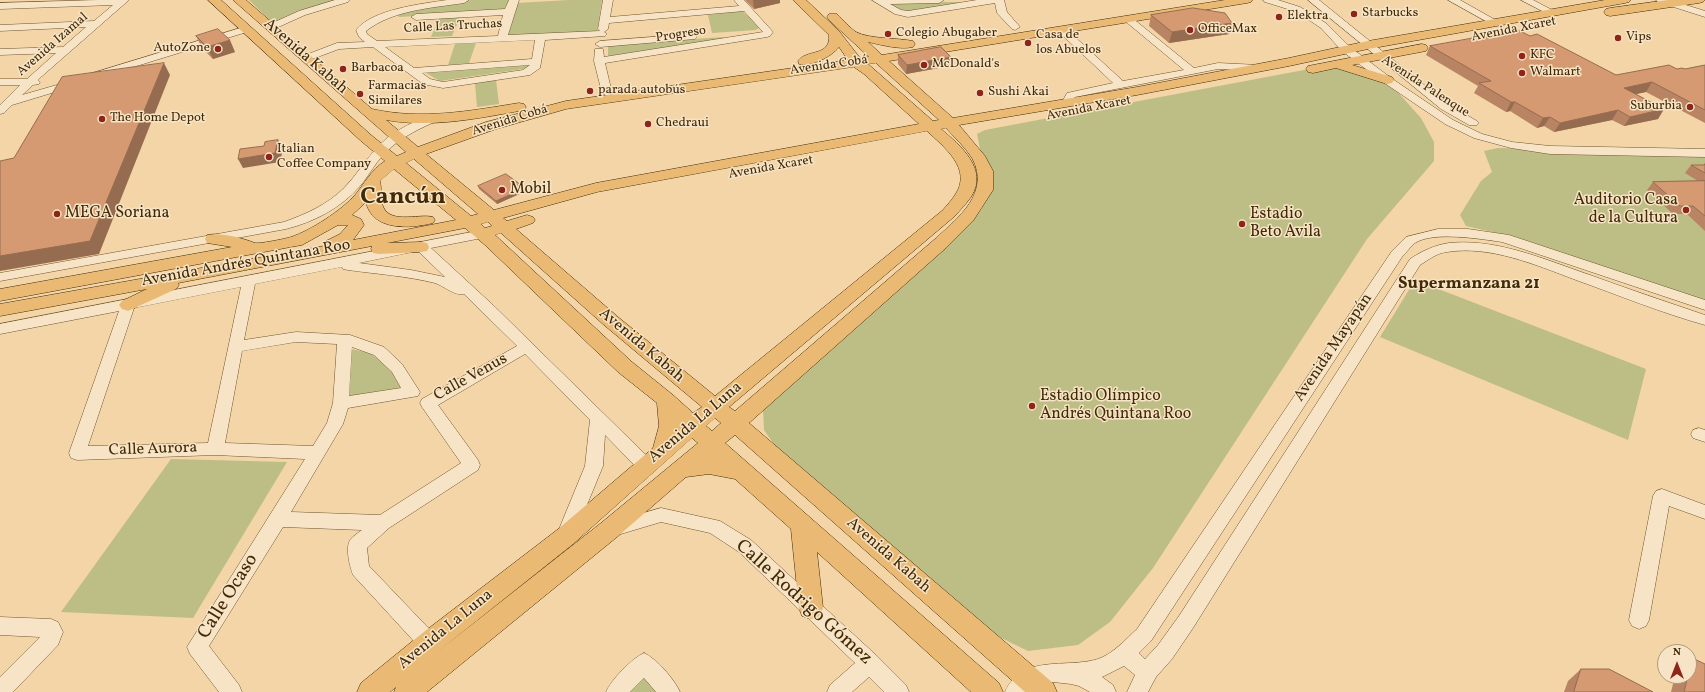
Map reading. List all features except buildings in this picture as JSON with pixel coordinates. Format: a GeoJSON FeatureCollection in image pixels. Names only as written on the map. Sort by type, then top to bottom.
{"type":"FeatureCollection","features":[{"type":"Feature","properties":{"kind":"main road","name":"Avenida Kabah"},"geometry":{"type":"LineString","coordinates":[[214,0],[381,150],[482,234],[625,367],[666,400],[742,472],[990,692]]}},
{"type":"Feature","properties":{"kind":"main road","name":"Avenida Kabah"},"geometry":{"type":"LineString","coordinates":[[239,0],[367,111],[396,139],[416,153],[611,321],[735,423],[1029,688]]}},
{"type":"Feature","properties":{"kind":"main road"},"geometry":{"type":"LineString","coordinates":[[799,0],[842,33],[874,54],[945,129]]}},
{"type":"Feature","properties":{"kind":"main road"},"geometry":{"type":"LineString","coordinates":[[814,0],[842,33],[853,58],[945,129]]}},
{"type":"Feature","properties":{"kind":"main road","name":"Avenida Cobá"},"geometry":{"type":"LineString","coordinates":[[874,54],[909,44],[1182,0]]}},
{"type":"Feature","properties":{"kind":"main road","name":"Avenida Cobá"},"geometry":{"type":"LineString","coordinates":[[416,153],[523,115],[566,106],[721,82],[874,54],[989,41],[1247,0]]}},
{"type":"Feature","properties":{"kind":"main road","name":"Avenida Xcaret"},"geometry":{"type":"LineString","coordinates":[[497,222],[543,215],[622,195],[905,144],[945,129],[982,129],[1334,66],[1607,12],[1666,2],[1691,0]]}},
{"type":"Feature","properties":{"kind":"main road"},"geometry":{"type":"LineString","coordinates":[[1607,12],[1621,1]]}},
{"type":"Feature","properties":{"kind":"main road","name":"Avenida Xcaret"},"geometry":{"type":"LineString","coordinates":[[482,234],[497,222],[596,188],[945,129],[1067,102],[1244,71],[1372,44],[1621,1]]}},
{"type":"Feature","properties":{"kind":"main road"},"geometry":{"type":"LineString","coordinates":[[1106,13],[1173,12]]}},
{"type":"Feature","properties":{"kind":"main road"},"geometry":{"type":"LineString","coordinates":[[1529,27],[1551,12]]}},
{"type":"Feature","properties":{"kind":"main road"},"geometry":{"type":"LineString","coordinates":[[989,41],[1002,29]]}},
{"type":"Feature","properties":{"kind":"main road"},"geometry":{"type":"LineString","coordinates":[[842,33],[884,42],[909,44]]}},
{"type":"Feature","properties":{"kind":"main road"},"geometry":{"type":"LineString","coordinates":[[804,61],[830,50],[835,45],[842,33]]}},
{"type":"Feature","properties":{"kind":"main road"},"geometry":{"type":"LineString","coordinates":[[1372,44],[1437,45]]}},
{"type":"Feature","properties":{"kind":"main road","name":"Avenida Cobá"},"geometry":{"type":"LineString","coordinates":[[367,111],[385,117],[435,118],[538,104],[804,61],[853,58]]}},
{"type":"Feature","properties":{"kind":"main road"},"geometry":{"type":"LineString","coordinates":[[1334,66],[1345,67],[1387,80]]}},
{"type":"Feature","properties":{"kind":"main road"},"geometry":{"type":"LineString","coordinates":[[721,82],[757,68]]}},
{"type":"Feature","properties":{"kind":"main road"},"geometry":{"type":"LineString","coordinates":[[1211,87],[1244,71]]}},
{"type":"Feature","properties":{"kind":"main road"},"geometry":{"type":"LineString","coordinates":[[538,104],[566,106]]}},
{"type":"Feature","properties":{"kind":"main road","name":"Avenida La Luna"},"geometry":{"type":"LineString","coordinates":[[407,692],[609,530],[735,423],[967,218],[985,190],[984,171],[978,156],[945,129]]}},
{"type":"Feature","properties":{"kind":"main road","name":"Avenida La Luna"},"geometry":{"type":"LineString","coordinates":[[370,692],[429,643],[565,537],[654,458],[949,213],[964,196],[968,180],[966,163],[954,148],[945,129]]}},
{"type":"Feature","properties":{"kind":"main road"},"geometry":{"type":"LineString","coordinates":[[978,156],[975,144],[978,131],[982,129]]}},
{"type":"Feature","properties":{"kind":"main road","name":"Avenida Andrés Quintana Roo"},"geometry":{"type":"LineString","coordinates":[[0,295],[296,241],[336,220],[358,202],[380,172],[396,162],[416,153]]}},
{"type":"Feature","properties":{"kind":"main road"},"geometry":{"type":"LineString","coordinates":[[967,172],[984,171]]}},
{"type":"Feature","properties":{"kind":"main road"},"geometry":{"type":"LineString","coordinates":[[622,195],[688,172]]}},
{"type":"Feature","properties":{"kind":"main road"},"geometry":{"type":"LineString","coordinates":[[373,182],[375,208],[386,218],[406,222],[454,219],[468,222]]}},
{"type":"Feature","properties":{"kind":"main road"},"geometry":{"type":"LineString","coordinates":[[532,253],[525,239],[532,224],[543,215]]}},
{"type":"Feature","properties":{"kind":"main road"},"geometry":{"type":"LineString","coordinates":[[318,252],[346,238],[355,228],[355,222],[350,220],[336,220]]}},
{"type":"Feature","properties":{"kind":"main road","name":"Avenida Andrés Quintana Roo"},"geometry":{"type":"LineString","coordinates":[[0,310],[196,273],[318,252],[334,256],[468,222],[497,222]]}},
{"type":"Feature","properties":{"kind":"main road"},"geometry":{"type":"LineString","coordinates":[[213,238],[259,247]]}},
{"type":"Feature","properties":{"kind":"main road"},"geometry":{"type":"LineString","coordinates":[[334,256],[365,250],[421,247]]}},
{"type":"Feature","properties":{"kind":"main road"},"geometry":{"type":"LineString","coordinates":[[128,305],[196,273]]}},
{"type":"Feature","properties":{"kind":"main road"},"geometry":{"type":"LineString","coordinates":[[788,346],[790,351],[795,355],[809,358]]}},
{"type":"Feature","properties":{"kind":"main road"},"geometry":{"type":"LineString","coordinates":[[654,458],[668,437],[670,415],[666,400]]}},
{"type":"Feature","properties":{"kind":"main road"},"geometry":{"type":"LineString","coordinates":[[757,403],[755,429],[763,448]]}},
{"type":"Feature","properties":{"kind":"main road"},"geometry":{"type":"LineString","coordinates":[[676,472],[687,468],[711,466],[730,468],[742,472]]}},
{"type":"Feature","properties":{"kind":"main road"},"geometry":{"type":"LineString","coordinates":[[802,526],[811,608]]}},
{"type":"Feature","properties":{"kind":"street"},"geometry":{"type":"LineString","coordinates":[[271,27],[302,13],[345,0]]}},
{"type":"Feature","properties":{"kind":"street"},"geometry":{"type":"LineString","coordinates":[[464,0],[398,13],[376,20],[366,24],[361,30],[362,35],[427,82],[443,84],[526,73],[532,70],[536,62],[541,36]]}},
{"type":"Feature","properties":{"kind":"street"},"geometry":{"type":"LineString","coordinates":[[502,38],[514,0]]}},
{"type":"Feature","properties":{"kind":"street"},"geometry":{"type":"LineString","coordinates":[[607,93],[599,61],[601,39],[608,0]]}},
{"type":"Feature","properties":{"kind":"street"},"geometry":{"type":"LineString","coordinates":[[739,0],[768,33]]}},
{"type":"Feature","properties":{"kind":"street"},"geometry":{"type":"LineString","coordinates":[[878,0],[939,0]]}},
{"type":"Feature","properties":{"kind":"street"},"geometry":{"type":"LineString","coordinates":[[878,0],[898,12],[908,14],[994,0]]}},
{"type":"Feature","properties":{"kind":"street"},"geometry":{"type":"LineString","coordinates":[[998,0],[1002,13],[1016,27]]}},
{"type":"Feature","properties":{"kind":"street","name":"Avenida Palenque"},"geometry":{"type":"LineString","coordinates":[[1268,0],[1297,9],[1324,26],[1346,49],[1387,80],[1449,122],[1478,136],[1510,145],[1550,150],[1705,153]]}},
{"type":"Feature","properties":{"kind":"street"},"geometry":{"type":"LineString","coordinates":[[1453,0],[1494,22]]}},
{"type":"Feature","properties":{"kind":"street"},"geometry":{"type":"LineString","coordinates":[[1526,0],[1551,12]]}},
{"type":"Feature","properties":{"kind":"street"},"geometry":{"type":"LineString","coordinates":[[1691,0],[1705,6]]}},
{"type":"Feature","properties":{"kind":"street"},"geometry":{"type":"LineString","coordinates":[[0,6],[123,1]]}},
{"type":"Feature","properties":{"kind":"street","name":"Avenida Izamal"},"geometry":{"type":"LineString","coordinates":[[0,110],[123,1]]}},
{"type":"Feature","properties":{"kind":"street"},"geometry":{"type":"LineString","coordinates":[[1666,2],[1705,14]]}},
{"type":"Feature","properties":{"kind":"street"},"geometry":{"type":"LineString","coordinates":[[1297,9],[1299,6],[1304,4],[1316,3]]}},
{"type":"Feature","properties":{"kind":"street","name":"Avenida Palenque"},"geometry":{"type":"LineString","coordinates":[[1316,3],[1372,44],[1383,56],[1462,118],[1485,129],[1514,137],[1544,141],[1705,143]]}},
{"type":"Feature","properties":{"kind":"street"},"geometry":{"type":"LineString","coordinates":[[605,20],[747,8]]}},
{"type":"Feature","properties":{"kind":"street"},"geometry":{"type":"LineString","coordinates":[[376,20],[509,12]]}},
{"type":"Feature","properties":{"kind":"street"},"geometry":{"type":"LineString","coordinates":[[1128,19],[1192,71]]}},
{"type":"Feature","properties":{"kind":"street"},"geometry":{"type":"LineString","coordinates":[[0,28],[97,24]]}},
{"type":"Feature","properties":{"kind":"street"},"geometry":{"type":"LineString","coordinates":[[8,103],[247,29]]}},
{"type":"Feature","properties":{"kind":"street"},"geometry":{"type":"LineString","coordinates":[[1062,30],[1121,85]]}},
{"type":"Feature","properties":{"kind":"street","name":"Calle Las Truchas"},"geometry":{"type":"LineString","coordinates":[[307,58],[337,46],[541,36],[601,39],[768,33]]}},
{"type":"Feature","properties":{"kind":"street","name":"Progreso"},"geometry":{"type":"LineString","coordinates":[[599,61],[768,33]]}},
{"type":"Feature","properties":{"kind":"street"},"geometry":{"type":"LineString","coordinates":[[0,52],[67,50]]}},
{"type":"Feature","properties":{"kind":"street"},"geometry":{"type":"LineString","coordinates":[[412,71],[536,62]]}},
{"type":"Feature","properties":{"kind":"street"},"geometry":{"type":"LineString","coordinates":[[1067,102],[1071,95],[1218,66],[1259,68]]}},
{"type":"Feature","properties":{"kind":"street"},"geometry":{"type":"LineString","coordinates":[[4,82],[68,84]]}},
{"type":"Feature","properties":{"kind":"street"},"geometry":{"type":"LineString","coordinates":[[0,89],[30,82],[53,89]]}},
{"type":"Feature","properties":{"kind":"street"},"geometry":{"type":"LineString","coordinates":[[1403,90],[1422,88]]}},
{"type":"Feature","properties":{"kind":"street","name":"Avenida Andrés Quintana Roo"},"geometry":{"type":"LineString","coordinates":[[0,277],[286,225],[328,208],[346,194],[381,150],[415,126],[435,118]]}},
{"type":"Feature","properties":{"kind":"street"},"geometry":{"type":"LineString","coordinates":[[1651,143],[1662,152]]}},
{"type":"Feature","properties":{"kind":"street","name":"Avenida Mayapán"},"geometry":{"type":"LineString","coordinates":[[1061,672],[1080,672],[1102,667],[1126,652],[1144,635],[1397,254],[1410,240],[1438,232],[1468,233],[1504,238],[1705,305]]}},
{"type":"Feature","properties":{"kind":"street"},"geometry":{"type":"LineString","coordinates":[[421,247],[482,234]]}},
{"type":"Feature","properties":{"kind":"street"},"geometry":{"type":"LineString","coordinates":[[421,247],[488,308],[598,418],[654,458]]}},
{"type":"Feature","properties":{"kind":"street","name":"Avenida Mayapán"},"geometry":{"type":"LineString","coordinates":[[1137,692],[1149,670],[1165,652],[1186,622],[1414,262],[1432,251],[1451,247],[1478,248],[1504,252],[1705,320]]}},
{"type":"Feature","properties":{"kind":"street"},"geometry":{"type":"LineString","coordinates":[[334,256],[441,280],[464,291],[488,308]]}},
{"type":"Feature","properties":{"kind":"street","name":"Avenida Andrés Quintana Roo"},"geometry":{"type":"LineString","coordinates":[[0,329],[249,281],[334,256]]}},
{"type":"Feature","properties":{"kind":"street","name":"Calle Aurora"},"geometry":{"type":"LineString","coordinates":[[128,305],[77,453],[215,449],[249,281]]}},
{"type":"Feature","properties":{"kind":"street"},"geometry":{"type":"LineString","coordinates":[[236,347],[296,337],[345,339],[379,351],[398,368],[412,392],[341,403]]}},
{"type":"Feature","properties":{"kind":"street","name":"Calle Ocaso"},"geometry":{"type":"LineString","coordinates":[[232,692],[197,647],[278,519],[316,453],[335,424],[341,403],[345,339]]}},
{"type":"Feature","properties":{"kind":"street","name":"Calle Venus"},"geometry":{"type":"LineString","coordinates":[[383,523],[472,465],[428,403],[526,347]]}},
{"type":"Feature","properties":{"kind":"street"},"geometry":{"type":"LineString","coordinates":[[1292,410],[1314,420]]}},
{"type":"Feature","properties":{"kind":"street"},"geometry":{"type":"LineString","coordinates":[[565,537],[594,466],[598,418]]}},
{"type":"Feature","properties":{"kind":"street"},"geometry":{"type":"LineString","coordinates":[[215,449],[316,453]]}},
{"type":"Feature","properties":{"kind":"street"},"geometry":{"type":"LineString","coordinates":[[1640,620],[1662,496],[1705,512]]}},
{"type":"Feature","properties":{"kind":"street","name":"Calle Rodrigo Gómez"},"geometry":{"type":"LineString","coordinates":[[609,530],[661,515],[714,526],[746,546],[899,692]]}},
{"type":"Feature","properties":{"kind":"street"},"geometry":{"type":"LineString","coordinates":[[278,519],[383,523]]}},
{"type":"Feature","properties":{"kind":"street"},"geometry":{"type":"LineString","coordinates":[[383,523],[357,545],[360,569],[429,643]]}},
{"type":"Feature","properties":{"kind":"street"},"geometry":{"type":"LineString","coordinates":[[0,626],[51,628],[54,632],[51,640],[0,691]]}},
{"type":"Feature","properties":{"kind":"street"},"geometry":{"type":"LineString","coordinates":[[1126,652],[1137,666],[1144,670],[1149,670]]}},
{"type":"Feature","properties":{"kind":"street"},"geometry":{"type":"LineString","coordinates":[[616,692],[644,663],[670,692]]}},
{"type":"Feature","properties":{"kind":"street"},"geometry":{"type":"LineString","coordinates":[[837,692],[870,663]]}},
{"type":"Feature","properties":{"kind":"street"},"geometry":{"type":"LineString","coordinates":[[1029,688],[1044,673],[1061,672],[1080,676],[1097,684],[1106,692]]}},
{"type":"Feature","properties":{"kind":"green space"},"geometry":{"type":"Polygon","coordinates":[[[249,0],[341,0],[301,11],[273,23],[249,0]]]}},
{"type":"Feature","properties":{"kind":"green space"},"geometry":{"type":"Polygon","coordinates":[[[471,0],[509,0],[503,11],[399,17],[397,14],[471,0]]]}},
{"type":"Feature","properties":{"kind":"green space"},"geometry":{"type":"Polygon","coordinates":[[[602,0],[597,32],[506,37],[517,3],[602,0]]]}},
{"type":"Feature","properties":{"kind":"green space"},"geometry":{"type":"Polygon","coordinates":[[[958,2],[959,4],[904,12],[885,3],[958,2]]]}},
{"type":"Feature","properties":{"kind":"green space"},"geometry":{"type":"Polygon","coordinates":[[[742,11],[760,27],[756,30],[712,33],[708,15],[742,11]]]}},
{"type":"Feature","properties":{"kind":"green space"},"geometry":{"type":"Polygon","coordinates":[[[460,17],[452,36],[431,37],[439,18],[460,17]]]}},
{"type":"Feature","properties":{"kind":"green space"},"geometry":{"type":"Polygon","coordinates":[[[723,37],[725,39],[608,56],[608,45],[723,37]]]}},
{"type":"Feature","properties":{"kind":"green space"},"geometry":{"type":"Polygon","coordinates":[[[476,43],[469,63],[448,65],[455,44],[476,43]]]}},
{"type":"Feature","properties":{"kind":"green space"},"geometry":{"type":"Polygon","coordinates":[[[533,64],[529,68],[440,81],[426,73],[430,71],[533,64]]]}},
{"type":"Feature","properties":{"kind":"green space"},"geometry":{"type":"Polygon","coordinates":[[[1351,65],[1366,70],[1394,88],[1421,118],[1434,142],[1434,161],[1367,239],[1153,568],[1110,622],[1078,645],[1028,651],[989,632],[786,462],[764,430],[763,409],[981,210],[987,194],[989,179],[977,134],[985,130],[1320,67],[1351,65]]]}},
{"type":"Feature","properties":{"kind":"green space"},"geometry":{"type":"Polygon","coordinates":[[[496,80],[499,104],[477,107],[475,83],[496,80]]]}},
{"type":"Feature","properties":{"kind":"green space"},"geometry":{"type":"Polygon","coordinates":[[[1498,148],[1705,152],[1705,302],[1519,238],[1466,226],[1460,215],[1481,181],[1492,172],[1484,151],[1498,148]]]}},
{"type":"Feature","properties":{"kind":"green space"},"geometry":{"type":"Polygon","coordinates":[[[1415,280],[1646,369],[1628,440],[1380,337],[1415,280]]]}},
{"type":"Feature","properties":{"kind":"green space"},"geometry":{"type":"Polygon","coordinates":[[[351,349],[370,353],[390,368],[405,387],[349,396],[351,349]]]}},
{"type":"Feature","properties":{"kind":"green space"},"geometry":{"type":"Polygon","coordinates":[[[171,459],[287,462],[193,618],[61,612],[171,459]]]}},
{"type":"Feature","properties":{"kind":"green space"},"geometry":{"type":"Polygon","coordinates":[[[642,673],[657,692],[625,692],[642,673]]]}},
{"type":"Feature","properties":{"kind":"place","name":"Starbucks"},"geometry":{"type":"Point","coordinates":[1354,14]}},
{"type":"Feature","properties":{"kind":"place","name":"Elektra"},"geometry":{"type":"Point","coordinates":[1279,17]}},
{"type":"Feature","properties":{"kind":"place","name":"OfficeMax"},"geometry":{"type":"Point","coordinates":[1190,30]}},
{"type":"Feature","properties":{"kind":"place","name":"Colegio Abugaber"},"geometry":{"type":"Point","coordinates":[888,34]}},
{"type":"Feature","properties":{"kind":"place","name":"Vips"},"geometry":{"type":"Point","coordinates":[1618,38]}},
{"type":"Feature","properties":{"kind":"place","name":"Casa de los Abuelos"},"geometry":{"type":"Point","coordinates":[1028,43]}},
{"type":"Feature","properties":{"kind":"place","name":"AutoZone"},"geometry":{"type":"Point","coordinates":[218,49]}},
{"type":"Feature","properties":{"kind":"place","name":"KFC"},"geometry":{"type":"Point","coordinates":[1522,56]}},
{"type":"Feature","properties":{"kind":"place","name":"McDonald's"},"geometry":{"type":"Point","coordinates":[924,65]}},
{"type":"Feature","properties":{"kind":"place","name":"Barbacoa"},"geometry":{"type":"Point","coordinates":[343,69]}},
{"type":"Feature","properties":{"kind":"place","name":"Walmart"},"geometry":{"type":"Point","coordinates":[1522,73]}},
{"type":"Feature","properties":{"kind":"place","name":"parada autobús"},"geometry":{"type":"Point","coordinates":[590,91]}},
{"type":"Feature","properties":{"kind":"place","name":"Sushi Akai"},"geometry":{"type":"Point","coordinates":[980,93]}},
{"type":"Feature","properties":{"kind":"place","name":"Farmacias Similares"},"geometry":{"type":"Point","coordinates":[360,94]}},
{"type":"Feature","properties":{"kind":"place","name":"Suburbia"},"geometry":{"type":"Point","coordinates":[1690,107]}},
{"type":"Feature","properties":{"kind":"place","name":"The Home Depot"},"geometry":{"type":"Point","coordinates":[102,119]}},
{"type":"Feature","properties":{"kind":"place","name":"Chedraui"},"geometry":{"type":"Point","coordinates":[648,124]}},
{"type":"Feature","properties":{"kind":"place","name":"Italian Coffee Company"},"geometry":{"type":"Point","coordinates":[269,157]}},
{"type":"Feature","properties":{"kind":"place","name":"Mobil"},"geometry":{"type":"Point","coordinates":[502,190]}},
{"type":"Feature","properties":{"kind":"place","name":"Auditorio Casa de la Cultura"},"geometry":{"type":"Point","coordinates":[1686,210]}},
{"type":"Feature","properties":{"kind":"place","name":"MEGA Soriana"},"geometry":{"type":"Point","coordinates":[57,214]}},
{"type":"Feature","properties":{"kind":"place","name":"Estadio Beto Avila"},"geometry":{"type":"Point","coordinates":[1242,224]}},
{"type":"Feature","properties":{"kind":"place","name":"Estadio Olímpico Andrés Quintana Roo"},"geometry":{"type":"Point","coordinates":[1032,406]}},
{"type":"Feature","properties":{"kind":"district","name":"Cancún"},"geometry":{"type":"Point","coordinates":[403,199]}},
{"type":"Feature","properties":{"kind":"district","name":"Supermanzana 21"},"geometry":{"type":"Point","coordinates":[1469,285]}}]}
